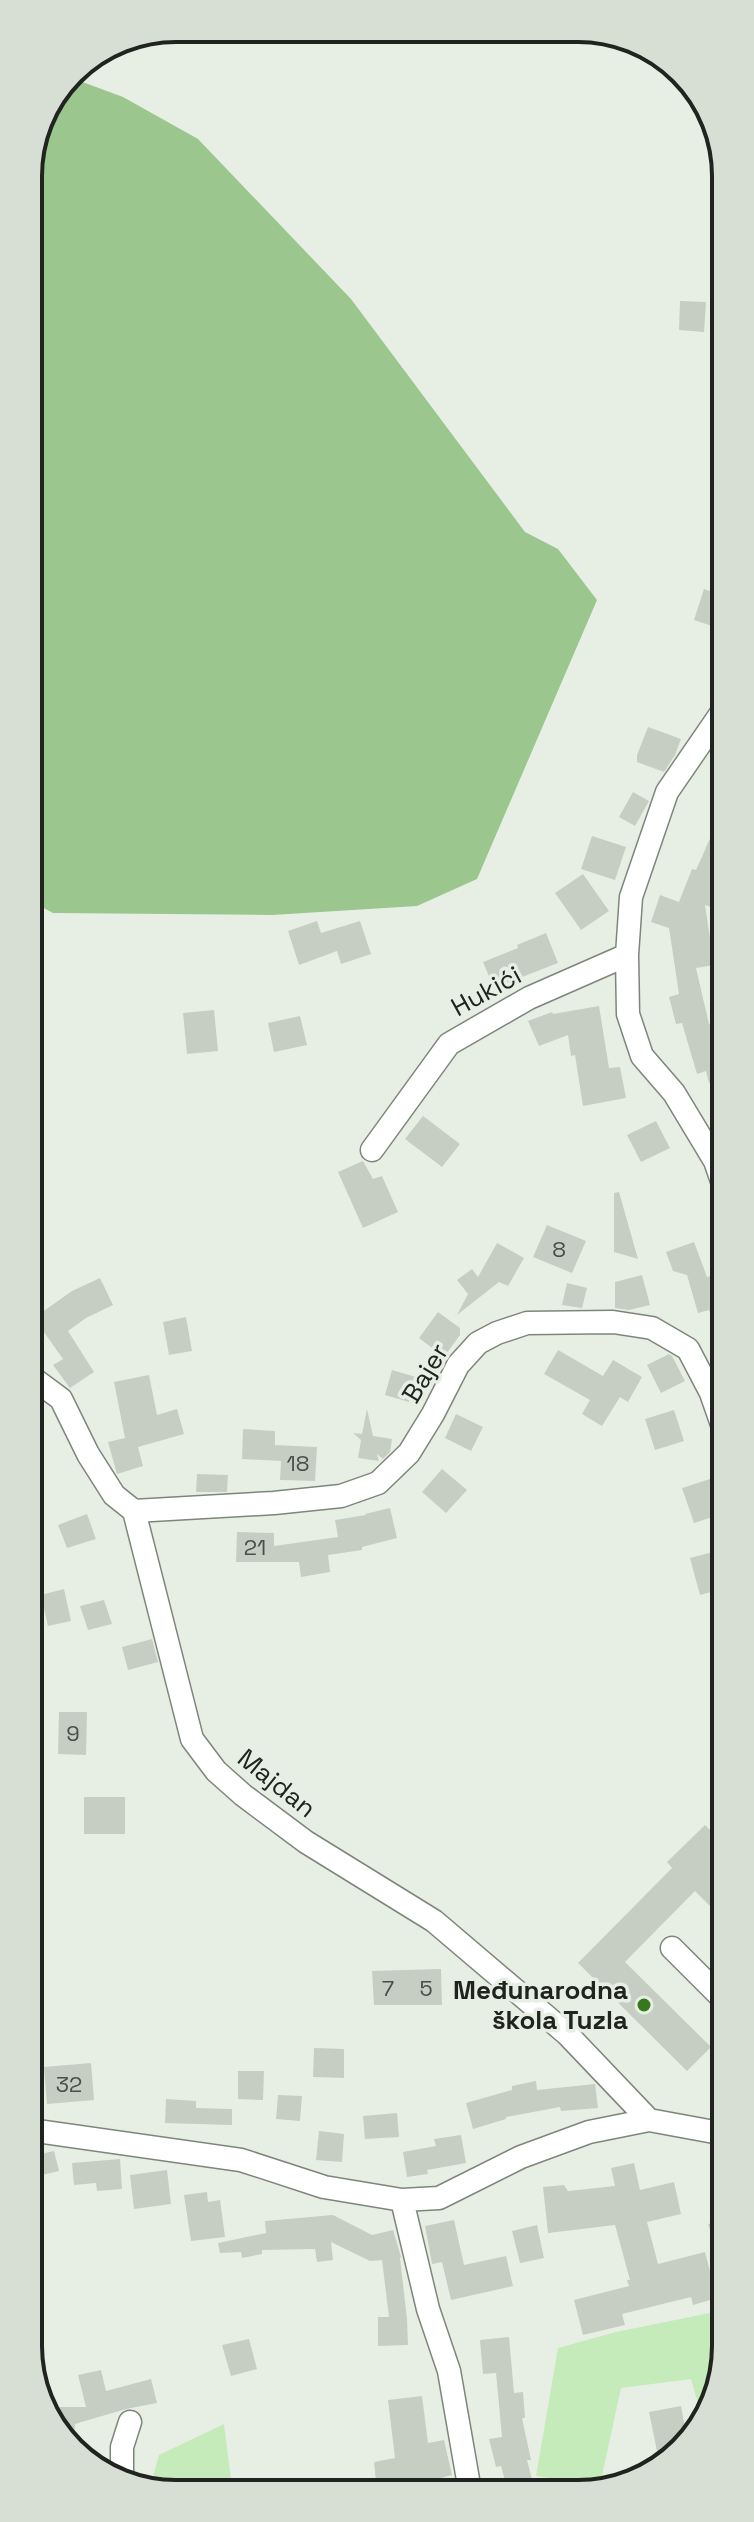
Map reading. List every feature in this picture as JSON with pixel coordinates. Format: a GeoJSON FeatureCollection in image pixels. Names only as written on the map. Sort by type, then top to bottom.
{"type":"FeatureCollection","features":[{"type":"Feature","properties":{"kind":"street"},"geometry":{"type":"LineString","coordinates":[[712,726],[667,792],[631,897],[627,955],[628,1014],[642,1056],[674,1093],[712,1156]]}},
{"type":"Feature","properties":{"kind":"street","name":"Hukići"},"geometry":{"type":"LineString","coordinates":[[372,1150],[449,1044],[529,998],[627,955]]}},
{"type":"Feature","properties":{"kind":"street","name":"Bajer"},"geometry":{"type":"LineString","coordinates":[[134,1511],[341,1496],[378,1483],[409,1453],[458,1365],[478,1343],[527,1323],[613,1322],[652,1328],[688,1349],[712,1396]]}},
{"type":"Feature","properties":{"kind":"street","name":"Majdan"},"geometry":{"type":"LineString","coordinates":[[42,1385],[61,1399],[88,1454],[114,1495],[134,1511],[192,1739],[216,1771],[306,1842],[434,1921],[567,2034],[649,2120]]}},
{"type":"Feature","properties":{"kind":"street"},"geometry":{"type":"LineString","coordinates":[[672,1948],[712,1988]]}},
{"type":"Feature","properties":{"kind":"street"},"geometry":{"type":"LineString","coordinates":[[42,2132],[241,2160],[324,2187],[402,2200],[439,2198],[521,2157],[589,2132],[649,2120],[712,2132]]}},
{"type":"Feature","properties":{"kind":"street"},"geometry":{"type":"LineString","coordinates":[[402,2200],[428,2309],[449,2371],[468,2480]]}},
{"type":"Feature","properties":{"kind":"street"},"geometry":{"type":"LineString","coordinates":[[122,2468],[122,2447],[130,2422]]}},
{"type":"Feature","properties":{"kind":"green space"},"geometry":{"type":"Polygon","coordinates":[[[81,81],[123,97],[198,139],[351,299],[525,532],[558,549],[597,600],[477,879],[417,906],[272,915],[53,913],[42,907],[42,167],[52,125],[81,81]]]}},
{"type":"Feature","properties":{"kind":"green space"},"geometry":{"type":"Polygon","coordinates":[[[710,2313],[712,2355],[698,2404],[691,2379],[621,2388],[602,2477],[564,2480],[536,2476],[558,2348],[616,2332],[710,2313]]]}},
{"type":"Feature","properties":{"kind":"green space"},"geometry":{"type":"Polygon","coordinates":[[[224,2424],[231,2480],[153,2477],[159,2455],[224,2424]]]}},
{"type":"Feature","properties":{"kind":"building"},"geometry":{"type":"Polygon","coordinates":[[[680,301],[706,302],[704,332],[679,330],[680,301]]]}},
{"type":"Feature","properties":{"kind":"building"},"geometry":{"type":"Polygon","coordinates":[[[704,589],[712,592],[712,626],[694,620],[704,589]]]}},
{"type":"Feature","properties":{"kind":"building"},"geometry":{"type":"Polygon","coordinates":[[[648,727],[681,739],[664,772],[637,762],[648,727]]]}},
{"type":"Feature","properties":{"kind":"building"},"geometry":{"type":"Polygon","coordinates":[[[633,792],[649,801],[635,826],[619,817],[633,792]]]}},
{"type":"Feature","properties":{"kind":"building"},"geometry":{"type":"Polygon","coordinates":[[[712,834],[712,907],[705,905],[712,965],[696,968],[709,1024],[712,1023],[712,1082],[709,1083],[706,1071],[697,1074],[682,1023],[676,1024],[669,997],[679,994],[669,928],[651,922],[660,895],[679,902],[692,869],[696,870],[712,834]]]}},
{"type":"Feature","properties":{"kind":"building"},"geometry":{"type":"Polygon","coordinates":[[[592,836],[626,847],[615,880],[581,869],[592,836]]]}},
{"type":"Feature","properties":{"kind":"building"},"geometry":{"type":"Polygon","coordinates":[[[583,874],[609,911],[581,930],[555,893],[583,874]]]}},
{"type":"Feature","properties":{"kind":"building"},"geometry":{"type":"Polygon","coordinates":[[[317,921],[321,933],[360,921],[371,954],[341,964],[337,951],[299,965],[288,931],[317,921]]]}},
{"type":"Feature","properties":{"kind":"building"},"geometry":{"type":"Polygon","coordinates":[[[546,933],[558,963],[494,988],[483,962],[546,933]]]}},
{"type":"Feature","properties":{"kind":"building"},"geometry":{"type":"Polygon","coordinates":[[[599,1006],[609,1068],[620,1067],[626,1098],[583,1106],[575,1055],[571,1056],[568,1035],[539,1046],[528,1021],[552,1012],[599,1006]]]}},
{"type":"Feature","properties":{"kind":"building"},"geometry":{"type":"Polygon","coordinates":[[[214,1010],[218,1051],[187,1054],[183,1013],[214,1010]]]}},
{"type":"Feature","properties":{"kind":"building"},"geometry":{"type":"Polygon","coordinates":[[[300,1016],[307,1045],[274,1052],[268,1023],[300,1016]]]}},
{"type":"Feature","properties":{"kind":"building"},"geometry":{"type":"Polygon","coordinates":[[[423,1116],[460,1144],[442,1167],[405,1139],[423,1116]]]}},
{"type":"Feature","properties":{"kind":"building"},"geometry":{"type":"Polygon","coordinates":[[[656,1121],[670,1148],[641,1162],[627,1135],[656,1121]]]}},
{"type":"Feature","properties":{"kind":"building"},"geometry":{"type":"Polygon","coordinates":[[[363,1161],[373,1179],[382,1176],[398,1212],[363,1228],[338,1172],[363,1161]]]}},
{"type":"Feature","properties":{"kind":"building"},"geometry":{"type":"Polygon","coordinates":[[[619,1192],[638,1259],[614,1252],[614,1193],[619,1192]]]}},
{"type":"Feature","properties":{"kind":"building"},"geometry":{"type":"Polygon","coordinates":[[[547,1225],[586,1241],[572,1273],[533,1257],[547,1225]]]}},
{"type":"Feature","properties":{"kind":"building"},"geometry":{"type":"Polygon","coordinates":[[[694,1242],[707,1277],[712,1276],[712,1320],[709,1310],[698,1313],[687,1275],[673,1271],[666,1252],[694,1242]]]}},
{"type":"Feature","properties":{"kind":"building"},"geometry":{"type":"Polygon","coordinates":[[[497,1243],[524,1258],[508,1286],[499,1282],[457,1315],[468,1294],[457,1280],[472,1269],[478,1277],[497,1243]]]}},
{"type":"Feature","properties":{"kind":"building"},"geometry":{"type":"Polygon","coordinates":[[[642,1275],[650,1305],[629,1310],[615,1308],[615,1282],[642,1275]]]}},
{"type":"Feature","properties":{"kind":"building"},"geometry":{"type":"Polygon","coordinates":[[[100,1278],[113,1305],[68,1331],[94,1372],[70,1388],[53,1365],[63,1359],[42,1329],[42,1312],[72,1291],[100,1278]]]}},
{"type":"Feature","properties":{"kind":"building"},"geometry":{"type":"Polygon","coordinates":[[[567,1283],[587,1288],[582,1308],[562,1305],[567,1283]]]}},
{"type":"Feature","properties":{"kind":"building"},"geometry":{"type":"Polygon","coordinates":[[[438,1312],[460,1328],[460,1335],[444,1357],[419,1338],[438,1312]]]}},
{"type":"Feature","properties":{"kind":"building"},"geometry":{"type":"Polygon","coordinates":[[[186,1317],[192,1351],[169,1355],[163,1322],[186,1317]]]}},
{"type":"Feature","properties":{"kind":"building"},"geometry":{"type":"Polygon","coordinates":[[[558,1350],[603,1376],[613,1360],[642,1377],[628,1402],[620,1397],[602,1426],[582,1414],[590,1400],[544,1374],[558,1350]]]}},
{"type":"Feature","properties":{"kind":"building"},"geometry":{"type":"Polygon","coordinates":[[[669,1354],[685,1381],[661,1393],[647,1365],[669,1354]]]}},
{"type":"Feature","properties":{"kind":"building"},"geometry":{"type":"Polygon","coordinates":[[[392,1370],[416,1377],[409,1402],[385,1395],[392,1370]]]}},
{"type":"Feature","properties":{"kind":"building"},"geometry":{"type":"Polygon","coordinates":[[[149,1375],[157,1415],[177,1409],[184,1434],[138,1447],[143,1466],[117,1474],[108,1442],[125,1438],[114,1382],[149,1375]]]}},
{"type":"Feature","properties":{"kind":"building"},"geometry":{"type":"Polygon","coordinates":[[[367,1409],[373,1436],[392,1439],[390,1452],[383,1459],[377,1454],[379,1461],[358,1458],[361,1440],[353,1433],[362,1434],[367,1409]]]}},
{"type":"Feature","properties":{"kind":"building"},"geometry":{"type":"Polygon","coordinates":[[[674,1410],[684,1441],[655,1450],[645,1419],[674,1410]]]}},
{"type":"Feature","properties":{"kind":"building"},"geometry":{"type":"Polygon","coordinates":[[[456,1414],[483,1427],[471,1451],[445,1438],[456,1414]]]}},
{"type":"Feature","properties":{"kind":"building"},"geometry":{"type":"Polygon","coordinates":[[[243,1429],[275,1431],[275,1445],[317,1447],[315,1481],[280,1480],[281,1461],[242,1459],[243,1429]]]}},
{"type":"Feature","properties":{"kind":"building"},"geometry":{"type":"Polygon","coordinates":[[[442,1469],[467,1490],[446,1513],[422,1492],[442,1469]]]}},
{"type":"Feature","properties":{"kind":"building"},"geometry":{"type":"Polygon","coordinates":[[[197,1474],[228,1475],[227,1492],[196,1492],[197,1474]]]}},
{"type":"Feature","properties":{"kind":"building"},"geometry":{"type":"Polygon","coordinates":[[[712,1478],[712,1517],[694,1523],[682,1488],[712,1478]]]}},
{"type":"Feature","properties":{"kind":"building"},"geometry":{"type":"Polygon","coordinates":[[[390,1508],[397,1538],[362,1547],[362,1550],[328,1555],[330,1572],[301,1577],[299,1562],[236,1562],[237,1532],[274,1533],[274,1546],[338,1537],[335,1520],[390,1508]]]}},
{"type":"Feature","properties":{"kind":"building"},"geometry":{"type":"Polygon","coordinates":[[[87,1514],[96,1539],[67,1548],[58,1525],[87,1514]]]}},
{"type":"Feature","properties":{"kind":"building"},"geometry":{"type":"Polygon","coordinates":[[[712,1552],[712,1592],[700,1595],[690,1558],[712,1552]]]}},
{"type":"Feature","properties":{"kind":"building"},"geometry":{"type":"Polygon","coordinates":[[[64,1589],[71,1621],[48,1626],[42,1595],[64,1589]]]}},
{"type":"Feature","properties":{"kind":"building"},"geometry":{"type":"Polygon","coordinates":[[[104,1600],[112,1624],[88,1630],[80,1606],[104,1600]]]}},
{"type":"Feature","properties":{"kind":"building"},"geometry":{"type":"Polygon","coordinates":[[[152,1639],[158,1662],[128,1670],[122,1647],[152,1639]]]}},
{"type":"Feature","properties":{"kind":"building"},"geometry":{"type":"Polygon","coordinates":[[[59,1712],[87,1712],[86,1755],[58,1754],[59,1712]]]}},
{"type":"Feature","properties":{"kind":"building"},"geometry":{"type":"Polygon","coordinates":[[[84,1797],[125,1797],[125,1834],[84,1834],[84,1797]]]}},
{"type":"Feature","properties":{"kind":"building","name":"Međunarodna škola Tuzla"},"geometry":{"type":"Polygon","coordinates":[[[705,1825],[712,1832],[712,1908],[695,1891],[625,1962],[711,2047],[687,2071],[578,1963],[672,1868],[667,1862],[705,1825]]]}},
{"type":"Feature","properties":{"kind":"building"},"geometry":{"type":"Polygon","coordinates":[[[441,1969],[442,2005],[374,2005],[372,1971],[441,1969]]]}},
{"type":"Feature","properties":{"kind":"building"},"geometry":{"type":"Polygon","coordinates":[[[314,2048],[344,2049],[344,2078],[313,2077],[314,2048]]]}},
{"type":"Feature","properties":{"kind":"building"},"geometry":{"type":"Polygon","coordinates":[[[91,2063],[94,2100],[47,2104],[44,2067],[91,2063]]]}},
{"type":"Feature","properties":{"kind":"building"},"geometry":{"type":"Polygon","coordinates":[[[238,2071],[264,2071],[263,2100],[238,2099],[238,2071]]]}},
{"type":"Feature","properties":{"kind":"building"},"geometry":{"type":"Polygon","coordinates":[[[536,2081],[537,2090],[595,2084],[598,2108],[561,2111],[560,2107],[506,2117],[473,2129],[466,2103],[512,2090],[512,2086],[536,2081]]]}},
{"type":"Feature","properties":{"kind":"building"},"geometry":{"type":"Polygon","coordinates":[[[278,2095],[302,2096],[300,2121],[276,2119],[278,2095]]]}},
{"type":"Feature","properties":{"kind":"building"},"geometry":{"type":"Polygon","coordinates":[[[166,2099],[196,2101],[196,2108],[232,2109],[232,2125],[165,2123],[166,2099]]]}},
{"type":"Feature","properties":{"kind":"building"},"geometry":{"type":"Polygon","coordinates":[[[397,2113],[399,2137],[365,2139],[363,2116],[397,2113]]]}},
{"type":"Feature","properties":{"kind":"building"},"geometry":{"type":"Polygon","coordinates":[[[319,2131],[344,2134],[342,2162],[316,2160],[319,2131]]]}},
{"type":"Feature","properties":{"kind":"building"},"geometry":{"type":"Polygon","coordinates":[[[461,2135],[466,2163],[407,2177],[403,2152],[436,2146],[434,2139],[461,2135]]]}},
{"type":"Feature","properties":{"kind":"building"},"geometry":{"type":"Polygon","coordinates":[[[54,2151],[59,2171],[42,2175],[42,2154],[54,2151]]]}},
{"type":"Feature","properties":{"kind":"building"},"geometry":{"type":"Polygon","coordinates":[[[120,2159],[122,2189],[97,2191],[96,2183],[74,2185],[72,2163],[120,2159]]]}},
{"type":"Feature","properties":{"kind":"building"},"geometry":{"type":"Polygon","coordinates":[[[634,2163],[640,2190],[674,2182],[681,2214],[647,2222],[658,2264],[705,2252],[712,2279],[712,2299],[693,2305],[691,2297],[622,2314],[625,2325],[583,2335],[574,2300],[629,2286],[627,2280],[630,2280],[615,2225],[548,2233],[543,2187],[564,2185],[568,2191],[615,2186],[611,2168],[634,2163]]]}},
{"type":"Feature","properties":{"kind":"building"},"geometry":{"type":"Polygon","coordinates":[[[167,2170],[171,2204],[134,2209],[130,2175],[167,2170]]]}},
{"type":"Feature","properties":{"kind":"building"},"geometry":{"type":"Polygon","coordinates":[[[207,2192],[208,2202],[220,2200],[225,2237],[191,2241],[184,2195],[207,2192]]]}},
{"type":"Feature","properties":{"kind":"building"},"geometry":{"type":"Polygon","coordinates":[[[333,2215],[372,2235],[393,2230],[401,2257],[408,2345],[378,2346],[378,2317],[389,2317],[382,2260],[370,2261],[331,2242],[333,2260],[317,2262],[315,2249],[262,2250],[262,2254],[242,2258],[241,2252],[220,2253],[218,2243],[266,2233],[265,2221],[333,2215]]]}},
{"type":"Feature","properties":{"kind":"building"},"geometry":{"type":"Polygon","coordinates":[[[454,2220],[464,2265],[506,2256],[513,2286],[451,2300],[442,2262],[432,2264],[425,2226],[454,2220]]]}},
{"type":"Feature","properties":{"kind":"building"},"geometry":{"type":"Polygon","coordinates":[[[537,2225],[544,2258],[520,2263],[512,2231],[537,2225]]]}},
{"type":"Feature","properties":{"kind":"building"},"geometry":{"type":"Polygon","coordinates":[[[509,2337],[514,2393],[523,2392],[525,2418],[522,2418],[532,2480],[505,2480],[501,2466],[496,2467],[489,2439],[502,2437],[496,2373],[483,2374],[480,2340],[509,2337]]]}},
{"type":"Feature","properties":{"kind":"building"},"geometry":{"type":"Polygon","coordinates":[[[249,2339],[257,2369],[231,2376],[222,2345],[249,2339]]]}},
{"type":"Feature","properties":{"kind":"building"},"geometry":{"type":"Polygon","coordinates":[[[101,2370],[106,2391],[151,2379],[157,2403],[75,2424],[74,2433],[57,2407],[86,2407],[78,2375],[101,2370]]]}},
{"type":"Feature","properties":{"kind":"building"},"geometry":{"type":"Polygon","coordinates":[[[422,2396],[428,2443],[444,2440],[452,2475],[434,2480],[376,2480],[374,2462],[395,2458],[388,2400],[422,2396]]]}},
{"type":"Feature","properties":{"kind":"building"},"geometry":{"type":"Polygon","coordinates":[[[681,2406],[685,2426],[662,2450],[657,2451],[649,2412],[681,2406]]]}},
{"type":"Feature","properties":{"kind":"place","name":"Međunarodna škola Tuzla"},"geometry":{"type":"Point","coordinates":[644,2005]}}]}
